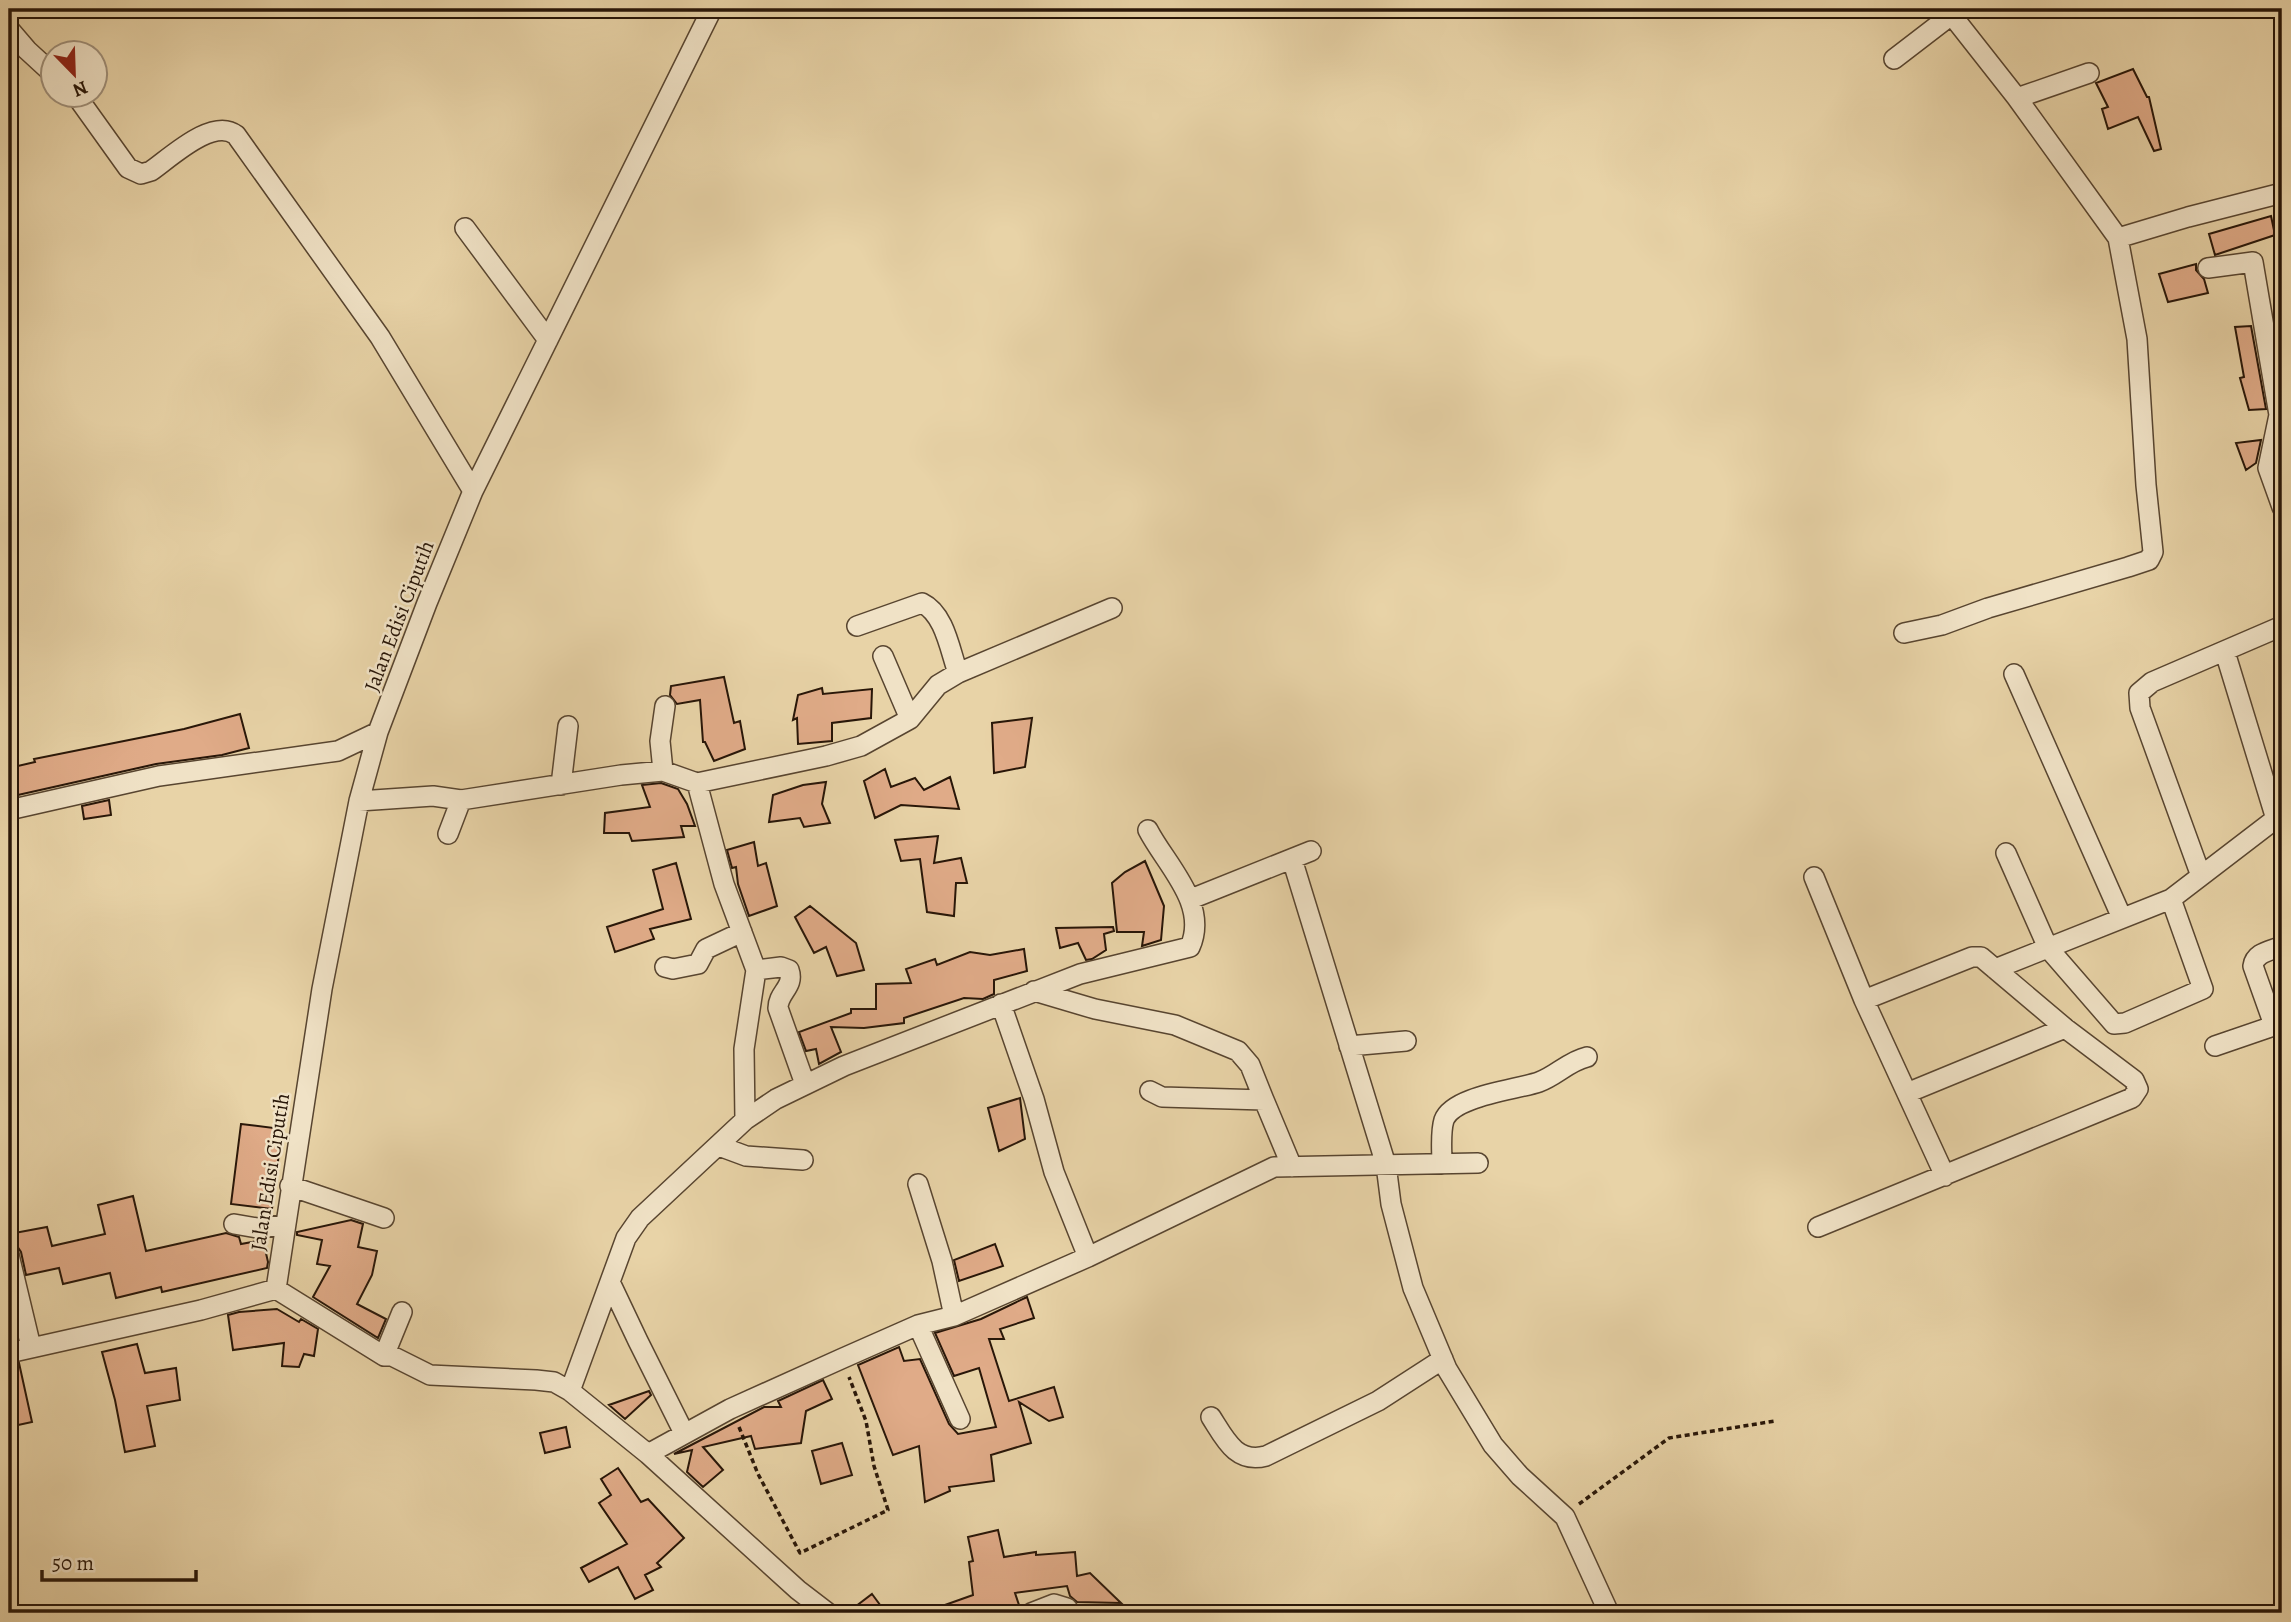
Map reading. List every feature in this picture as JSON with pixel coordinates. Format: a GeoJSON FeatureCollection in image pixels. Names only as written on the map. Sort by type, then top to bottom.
{"type":"FeatureCollection","features":[{"type":"Feature","properties":{"kind":"street","name":"Jalan Edisi Ciputih"},"geometry":{"type":"LineString","coordinates":[[276,1289],[322,989],[359,802],[378,732],[472,491],[712,9]]}},
{"type":"Feature","properties":{"kind":"street"},"geometry":{"type":"LineString","coordinates":[[1894,59],[1949,12],[2017,99],[2118,238],[2137,340],[2153,552],[2151,558],[1942,625],[1904,633]]}},
{"type":"Feature","properties":{"kind":"street"},"geometry":{"type":"LineString","coordinates":[[9,29],[38,60]]}},
{"type":"Feature","properties":{"kind":"street"},"geometry":{"type":"LineString","coordinates":[[2017,99],[2089,73]]}},
{"type":"Feature","properties":{"kind":"street"},"geometry":{"type":"LineString","coordinates":[[84,108],[128,169],[141,174],[151,171],[210,131],[223,129],[236,135],[380,337],[472,491]]}},
{"type":"Feature","properties":{"kind":"street"},"geometry":{"type":"LineString","coordinates":[[2118,238],[2282,193]]}},
{"type":"Feature","properties":{"kind":"street"},"geometry":{"type":"LineString","coordinates":[[465,228],[548,340]]}},
{"type":"Feature","properties":{"kind":"street"},"geometry":{"type":"LineString","coordinates":[[2208,268],[2253,262],[2278,415],[2268,468],[2282,507]]}},
{"type":"Feature","properties":{"kind":"street"},"geometry":{"type":"LineString","coordinates":[[857,626],[922,603],[930,607],[937,616],[958,673]]}},
{"type":"Feature","properties":{"kind":"street"},"geometry":{"type":"LineString","coordinates":[[359,802],[433,796],[461,800],[663,771],[697,783],[849,749],[892,731],[910,719],[938,685],[958,673],[1112,608]]}},
{"type":"Feature","properties":{"kind":"street"},"geometry":{"type":"LineString","coordinates":[[2201,876],[2140,708],[2139,694],[2152,682],[2282,626]]}},
{"type":"Feature","properties":{"kind":"street"},"geometry":{"type":"LineString","coordinates":[[1995,969],[2171,899],[2279,817],[2225,652]]}},
{"type":"Feature","properties":{"kind":"street"},"geometry":{"type":"LineString","coordinates":[[884,656],[910,719]]}},
{"type":"Feature","properties":{"kind":"street"},"geometry":{"type":"LineString","coordinates":[[2014,674],[2122,918]]}},
{"type":"Feature","properties":{"kind":"street"},"geometry":{"type":"LineString","coordinates":[[663,771],[660,741],[665,706]]}},
{"type":"Feature","properties":{"kind":"street"},"geometry":{"type":"LineString","coordinates":[[561,785],[568,726]]}},
{"type":"Feature","properties":{"kind":"street"},"geometry":{"type":"LineString","coordinates":[[9,810],[159,776],[338,751],[378,732]]}},
{"type":"Feature","properties":{"kind":"street"},"geometry":{"type":"LineString","coordinates":[[697,783],[724,884],[756,970],[744,1049],[745,1120]]}},
{"type":"Feature","properties":{"kind":"street"},"geometry":{"type":"LineString","coordinates":[[448,834],[461,800]]}},
{"type":"Feature","properties":{"kind":"street"},"geometry":{"type":"LineString","coordinates":[[570,1391],[626,1238],[640,1218],[745,1120],[776,1099],[844,1066],[1034,991],[1080,974],[1190,947],[1194,937],[1191,899],[1148,830]]}},
{"type":"Feature","properties":{"kind":"street"},"geometry":{"type":"LineString","coordinates":[[1191,899],[1311,851]]}},
{"type":"Feature","properties":{"kind":"street"},"geometry":{"type":"LineString","coordinates":[[2007,853],[2049,948],[2114,1024],[2125,1023],[2203,989],[2171,899]]}},
{"type":"Feature","properties":{"kind":"street"},"geometry":{"type":"LineString","coordinates":[[1292,859],[1386,1165],[1391,1204],[1413,1287],[1443,1359],[1493,1445],[1520,1476],[1565,1517],[1609,1613]]}},
{"type":"Feature","properties":{"kind":"street"},"geometry":{"type":"LineString","coordinates":[[1814,877],[1864,1000],[1945,1176]]}},
{"type":"Feature","properties":{"kind":"street"},"geometry":{"type":"LineString","coordinates":[[665,967],[673,969],[698,964],[706,949],[742,932]]}},
{"type":"Feature","properties":{"kind":"street"},"geometry":{"type":"LineString","coordinates":[[2216,1046],[2278,1024],[2253,965],[2258,955],[2282,946]]}},
{"type":"Feature","properties":{"kind":"street"},"geometry":{"type":"LineString","coordinates":[[1818,1227],[2132,1098],[2138,1089],[2134,1080],[2065,1028],[1981,957],[1972,957],[1864,1000]]}},
{"type":"Feature","properties":{"kind":"street"},"geometry":{"type":"LineString","coordinates":[[756,970],[781,967],[789,970],[789,987],[779,997],[778,1008],[805,1084]]}},
{"type":"Feature","properties":{"kind":"street"},"geometry":{"type":"LineString","coordinates":[[1034,991],[1095,1009],[1175,1026],[1238,1051],[1250,1065],[1292,1167]]}},
{"type":"Feature","properties":{"kind":"street"},"geometry":{"type":"LineString","coordinates":[[1001,1004],[1034,1099],[1055,1172],[1088,1257]]}},
{"type":"Feature","properties":{"kind":"street"},"geometry":{"type":"LineString","coordinates":[[1907,1093],[2065,1028]]}},
{"type":"Feature","properties":{"kind":"street"},"geometry":{"type":"LineString","coordinates":[[1349,1046],[1406,1041]]}},
{"type":"Feature","properties":{"kind":"street"},"geometry":{"type":"LineString","coordinates":[[1442,1164],[1444,1120],[1455,1106],[1521,1089],[1553,1077],[1567,1066],[1587,1057]]}},
{"type":"Feature","properties":{"kind":"street"},"geometry":{"type":"LineString","coordinates":[[1150,1091],[1162,1097],[1264,1100]]}},
{"type":"Feature","properties":{"kind":"street"},"geometry":{"type":"LineString","coordinates":[[719,1146],[746,1156],[803,1160]]}},
{"type":"Feature","properties":{"kind":"street"},"geometry":{"type":"LineString","coordinates":[[648,1454],[730,1409],[918,1325],[954,1316],[1088,1257],[1274,1167],[1478,1163]]}},
{"type":"Feature","properties":{"kind":"street"},"geometry":{"type":"LineString","coordinates":[[918,1184],[942,1261],[954,1316]]}},
{"type":"Feature","properties":{"kind":"street"},"geometry":{"type":"LineString","coordinates":[[290,1186],[384,1218]]}},
{"type":"Feature","properties":{"kind":"street"},"geometry":{"type":"LineString","coordinates":[[234,1224],[257,1228],[285,1225]]}},
{"type":"Feature","properties":{"kind":"street"},"geometry":{"type":"LineString","coordinates":[[9,1255],[31,1348]]}},
{"type":"Feature","properties":{"kind":"street"},"geometry":{"type":"LineString","coordinates":[[610,1282],[684,1433]]}},
{"type":"Feature","properties":{"kind":"street"},"geometry":{"type":"LineString","coordinates":[[9,1353],[201,1310],[276,1289],[384,1356],[392,1356],[430,1375],[554,1382],[570,1391],[648,1454],[828,1613]]}},
{"type":"Feature","properties":{"kind":"street"},"geometry":{"type":"LineString","coordinates":[[384,1356],[402,1312]]}},
{"type":"Feature","properties":{"kind":"street"},"geometry":{"type":"LineString","coordinates":[[918,1325],[960,1419]]}},
{"type":"Feature","properties":{"kind":"street"},"geometry":{"type":"LineString","coordinates":[[1211,1417],[1240,1455],[1252,1460],[1266,1456],[1378,1401],[1443,1359]]}},
{"type":"Feature","properties":{"kind":"street"},"geometry":{"type":"LineString","coordinates":[[1031,1613],[1054,1604],[1068,1608],[1070,1613]]}},
{"type":"Feature","properties":{"kind":"path"},"geometry":{"type":"LineString","coordinates":[[730,1409],[758,1474],[800,1553],[888,1510],[874,1466],[866,1421],[841,1359]]}},
{"type":"Feature","properties":{"kind":"path"},"geometry":{"type":"LineString","coordinates":[[1565,1517],[1669,1438],[1775,1421]]}},
{"type":"Feature","properties":{"kind":"building"},"geometry":{"type":"Polygon","coordinates":[[[2133,69],[2149,97],[2161,149],[2154,151],[2138,117],[2108,129],[2102,109],[2108,107],[2096,83],[2133,69]]]}},
{"type":"Feature","properties":{"kind":"building"},"geometry":{"type":"Polygon","coordinates":[[[2271,216],[2275,235],[2215,255],[2209,234],[2271,216]]]}},
{"type":"Feature","properties":{"kind":"building"},"geometry":{"type":"Polygon","coordinates":[[[2196,264],[2196,270],[2204,279],[2208,293],[2168,302],[2159,274],[2196,264]]]}},
{"type":"Feature","properties":{"kind":"building"},"geometry":{"type":"Polygon","coordinates":[[[2251,326],[2266,409],[2249,410],[2240,378],[2244,377],[2235,327],[2251,326]]]}},
{"type":"Feature","properties":{"kind":"building"},"geometry":{"type":"Polygon","coordinates":[[[2261,440],[2256,463],[2246,470],[2236,443],[2261,440]]]}},
{"type":"Feature","properties":{"kind":"building"},"geometry":{"type":"Polygon","coordinates":[[[724,677],[734,723],[740,721],[745,749],[714,761],[703,742],[700,700],[677,704],[670,695],[671,686],[724,677]]]}},
{"type":"Feature","properties":{"kind":"building"},"geometry":{"type":"Polygon","coordinates":[[[822,688],[823,694],[872,689],[871,718],[832,723],[832,741],[798,744],[797,718],[793,720],[798,695],[822,688]]]}},
{"type":"Feature","properties":{"kind":"building"},"geometry":{"type":"Polygon","coordinates":[[[240,714],[249,748],[222,755],[156,764],[9,797],[9,768],[35,762],[34,759],[184,729],[240,714]]]}},
{"type":"Feature","properties":{"kind":"building"},"geometry":{"type":"Polygon","coordinates":[[[1032,718],[1025,767],[994,773],[992,723],[1032,718]]]}},
{"type":"Feature","properties":{"kind":"building"},"geometry":{"type":"Polygon","coordinates":[[[885,769],[891,787],[915,778],[924,790],[950,777],[959,809],[901,805],[875,818],[864,781],[885,769]]]}},
{"type":"Feature","properties":{"kind":"building"},"geometry":{"type":"Polygon","coordinates":[[[826,782],[822,804],[830,823],[804,827],[800,818],[769,822],[773,795],[803,785],[826,782]]]}},
{"type":"Feature","properties":{"kind":"building"},"geometry":{"type":"Polygon","coordinates":[[[661,783],[678,789],[687,804],[695,826],[681,826],[684,837],[632,841],[629,833],[604,833],[605,813],[650,807],[642,785],[661,783]]]}},
{"type":"Feature","properties":{"kind":"building"},"geometry":{"type":"Polygon","coordinates":[[[109,800],[111,815],[84,819],[82,806],[109,800]]]}},
{"type":"Feature","properties":{"kind":"building"},"geometry":{"type":"Polygon","coordinates":[[[938,836],[934,863],[961,858],[967,883],[956,883],[954,916],[927,912],[920,859],[901,861],[895,840],[938,836]]]}},
{"type":"Feature","properties":{"kind":"building"},"geometry":{"type":"Polygon","coordinates":[[[754,842],[758,866],[766,863],[777,906],[749,916],[738,884],[736,867],[732,868],[727,850],[754,842]]]}},
{"type":"Feature","properties":{"kind":"building"},"geometry":{"type":"Polygon","coordinates":[[[1145,861],[1164,906],[1161,940],[1142,946],[1144,932],[1117,932],[1112,883],[1145,861]]]}},
{"type":"Feature","properties":{"kind":"building"},"geometry":{"type":"Polygon","coordinates":[[[676,863],[691,919],[650,929],[654,939],[615,952],[607,927],[663,909],[653,870],[676,863]]]}},
{"type":"Feature","properties":{"kind":"building"},"geometry":{"type":"Polygon","coordinates":[[[810,906],[856,943],[864,970],[837,976],[826,947],[814,953],[795,917],[810,906]]]}},
{"type":"Feature","properties":{"kind":"building"},"geometry":{"type":"Polygon","coordinates":[[[1113,927],[1114,931],[1104,934],[1106,950],[1086,960],[1078,943],[1060,948],[1056,928],[1113,927]]]}},
{"type":"Feature","properties":{"kind":"building"},"geometry":{"type":"Polygon","coordinates":[[[1024,949],[1027,971],[994,980],[994,994],[983,999],[964,998],[904,1018],[904,1023],[864,1028],[831,1027],[841,1052],[819,1064],[816,1049],[806,1051],[799,1032],[851,1013],[851,1009],[876,1009],[876,984],[911,983],[906,969],[935,959],[937,965],[970,952],[990,955],[1024,949]]]}},
{"type":"Feature","properties":{"kind":"building"},"geometry":{"type":"Polygon","coordinates":[[[1020,1098],[1025,1139],[999,1151],[988,1108],[1020,1098]]]}},
{"type":"Feature","properties":{"kind":"building"},"geometry":{"type":"Polygon","coordinates":[[[241,1124],[282,1129],[272,1209],[231,1204],[241,1124]]]}},
{"type":"Feature","properties":{"kind":"building"},"geometry":{"type":"Polygon","coordinates":[[[133,1196],[146,1251],[226,1233],[239,1237],[241,1244],[263,1240],[267,1268],[162,1292],[161,1287],[116,1298],[110,1273],[63,1284],[59,1268],[26,1275],[21,1252],[11,1243],[9,1234],[47,1227],[52,1246],[105,1234],[98,1205],[133,1196]]]}},
{"type":"Feature","properties":{"kind":"building"},"geometry":{"type":"Polygon","coordinates":[[[351,1220],[363,1224],[358,1247],[377,1251],[372,1275],[357,1304],[386,1319],[378,1338],[313,1297],[330,1266],[317,1264],[322,1240],[297,1235],[297,1232],[351,1220]]]}},
{"type":"Feature","properties":{"kind":"building"},"geometry":{"type":"Polygon","coordinates":[[[995,1244],[1003,1266],[959,1281],[954,1260],[995,1244]]]}},
{"type":"Feature","properties":{"kind":"building"},"geometry":{"type":"Polygon","coordinates":[[[1027,1297],[1034,1318],[1000,1329],[1004,1339],[989,1339],[1009,1401],[1054,1387],[1063,1417],[1049,1421],[1019,1402],[1031,1443],[991,1455],[994,1481],[949,1487],[950,1491],[925,1502],[919,1446],[893,1455],[858,1365],[899,1347],[904,1361],[920,1359],[949,1424],[958,1434],[996,1427],[979,1368],[954,1376],[935,1333],[981,1319],[1027,1297]]]}},
{"type":"Feature","properties":{"kind":"building"},"geometry":{"type":"Polygon","coordinates":[[[277,1309],[318,1329],[314,1356],[304,1354],[299,1367],[282,1366],[284,1343],[233,1350],[228,1315],[277,1309]]]}},
{"type":"Feature","properties":{"kind":"building"},"geometry":{"type":"Polygon","coordinates":[[[137,1344],[145,1373],[176,1368],[180,1400],[147,1406],[155,1446],[125,1452],[102,1352],[137,1344]]]}},
{"type":"Feature","properties":{"kind":"building"},"geometry":{"type":"Polygon","coordinates":[[[19,1363],[32,1422],[9,1427],[9,1365],[19,1363]]]}},
{"type":"Feature","properties":{"kind":"building"},"geometry":{"type":"Polygon","coordinates":[[[823,1380],[832,1399],[806,1411],[801,1443],[755,1449],[751,1436],[703,1447],[723,1470],[703,1487],[687,1472],[692,1450],[674,1454],[764,1407],[781,1407],[778,1401],[823,1380]]]}},
{"type":"Feature","properties":{"kind":"building"},"geometry":{"type":"Polygon","coordinates":[[[649,1391],[651,1395],[625,1419],[609,1405],[649,1391]]]}},
{"type":"Feature","properties":{"kind":"building"},"geometry":{"type":"Polygon","coordinates":[[[566,1427],[570,1447],[545,1453],[540,1433],[566,1427]]]}},
{"type":"Feature","properties":{"kind":"building"},"geometry":{"type":"Polygon","coordinates":[[[842,1443],[852,1475],[821,1484],[812,1451],[842,1443]]]}},
{"type":"Feature","properties":{"kind":"building"},"geometry":{"type":"Polygon","coordinates":[[[618,1468],[641,1502],[648,1499],[684,1538],[657,1563],[661,1567],[645,1575],[653,1590],[635,1599],[618,1567],[589,1582],[581,1568],[627,1544],[599,1503],[611,1495],[601,1479],[618,1468]]]}},
{"type":"Feature","properties":{"kind":"building"},"geometry":{"type":"Polygon","coordinates":[[[998,1530],[1004,1557],[1036,1552],[1036,1555],[1075,1552],[1077,1576],[1090,1573],[1121,1603],[1077,1602],[1070,1596],[1067,1586],[1015,1593],[1019,1613],[928,1613],[973,1595],[969,1562],[973,1561],[968,1537],[998,1530]]]}},
{"type":"Feature","properties":{"kind":"building"},"geometry":{"type":"Polygon","coordinates":[[[872,1594],[886,1613],[847,1613],[872,1594]]]}}]}
